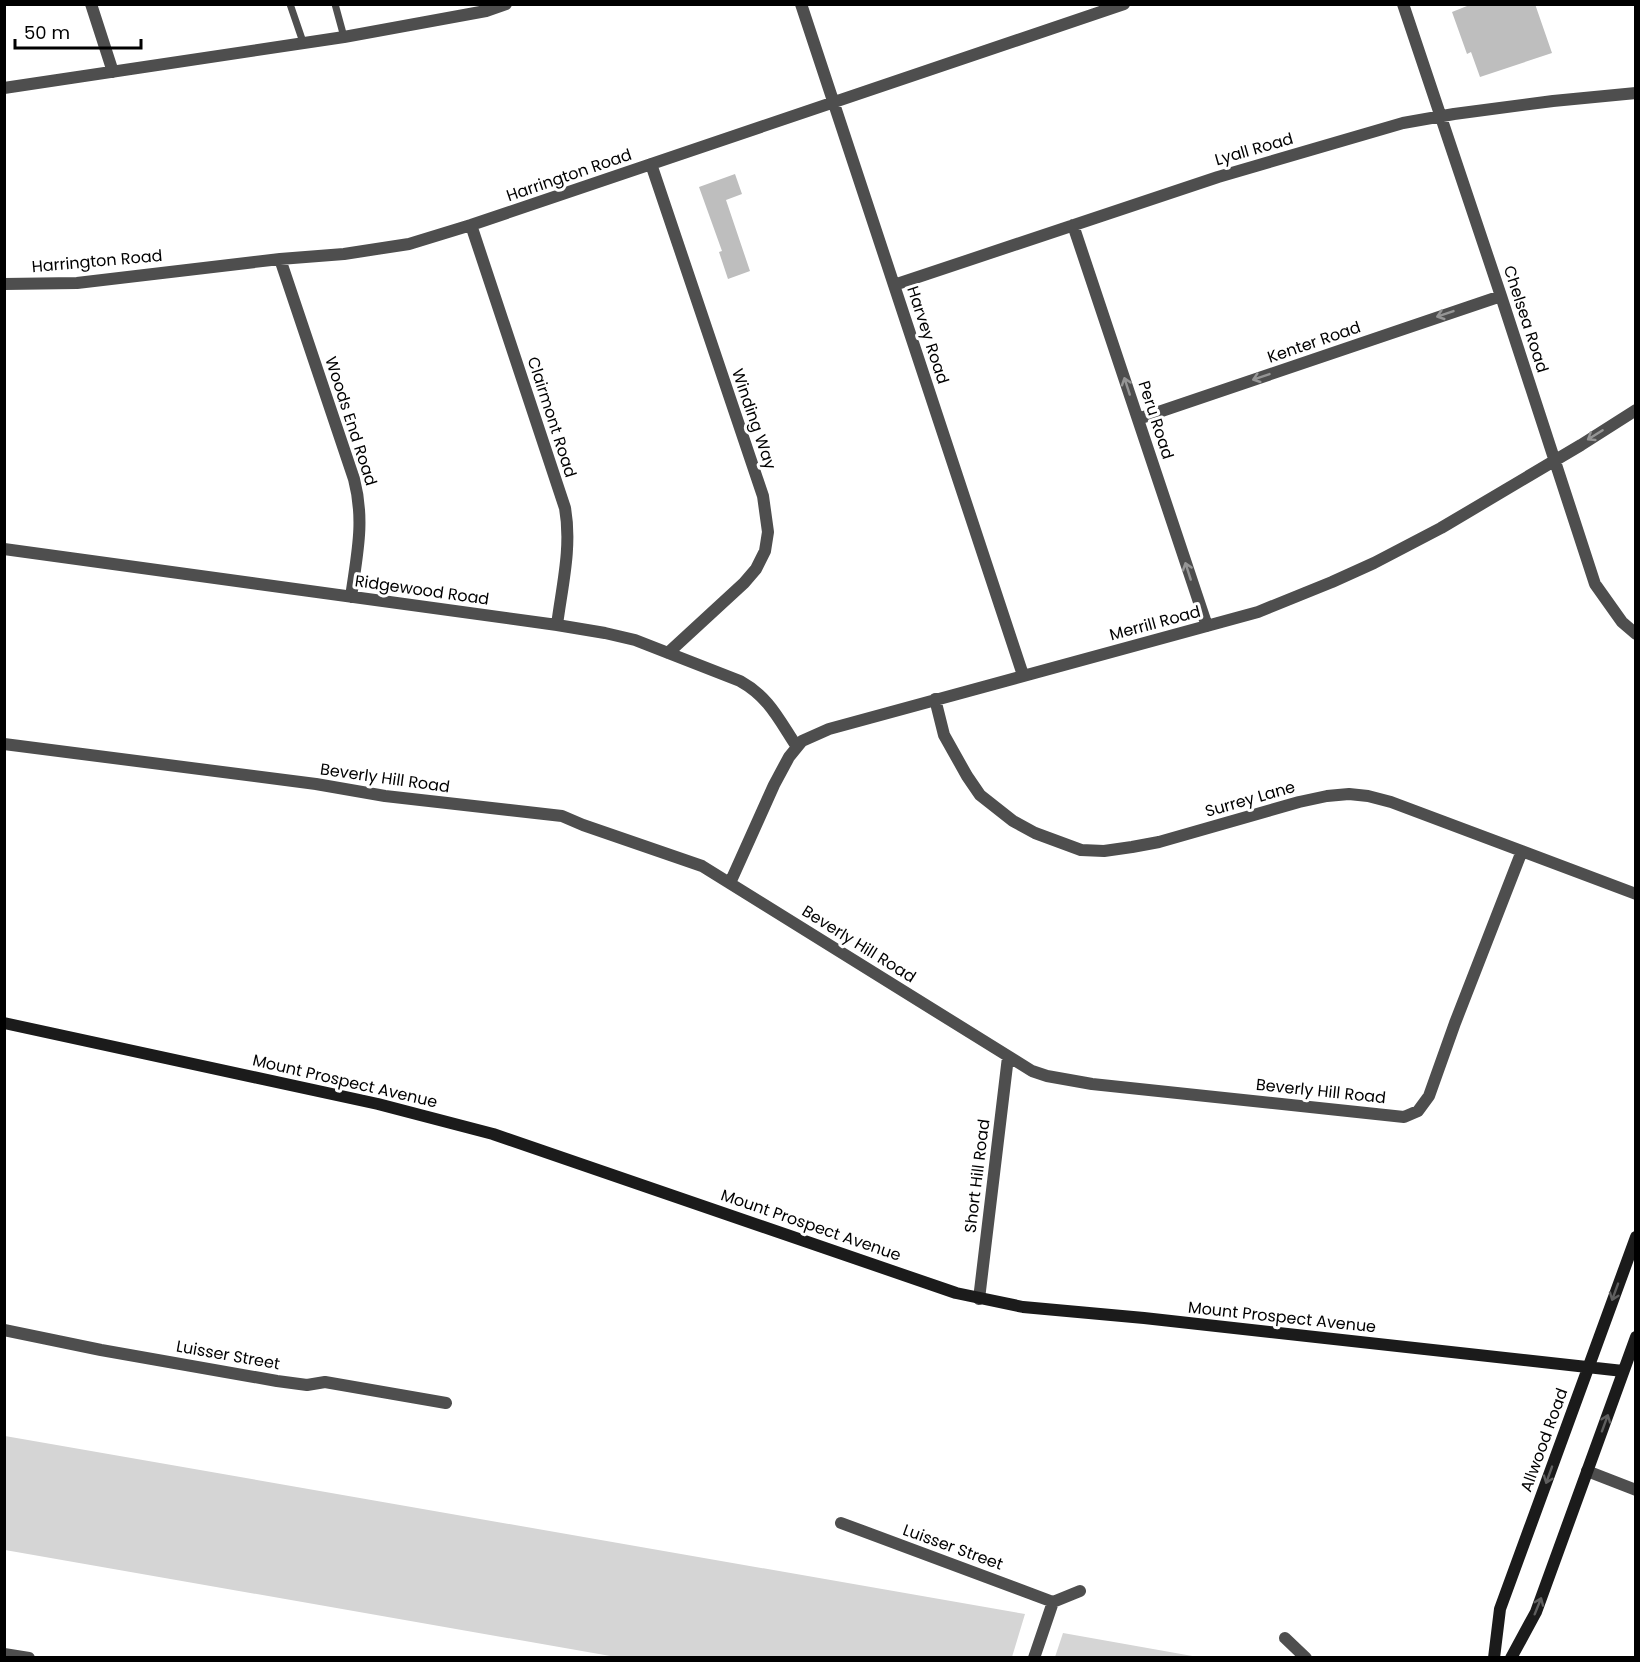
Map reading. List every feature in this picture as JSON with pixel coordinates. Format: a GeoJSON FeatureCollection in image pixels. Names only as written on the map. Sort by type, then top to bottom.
{"type":"FeatureCollection","features":[{"type":"Feature","properties":{"kind":"street"},"geometry":{"type":"LineString","coordinates":[[91,4],[113,72]]}},
{"type":"Feature","properties":{"kind":"street"},"geometry":{"type":"LineString","coordinates":[[4,88],[344,37],[486,11],[506,4]]}},
{"type":"Feature","properties":{"kind":"street","name":"Harvey Road"},"geometry":{"type":"LineString","coordinates":[[801,4],[1023,675]]}},
{"type":"Feature","properties":{"kind":"street","name":"Harrington Road"},"geometry":{"type":"LineString","coordinates":[[4,284],[77,283],[280,259],[344,254],[409,244],[1124,4]]}},
{"type":"Feature","properties":{"kind":"street","name":"Chelsea Road"},"geometry":{"type":"LineString","coordinates":[[1403,4],[1595,584],[1622,622],[1635,634]]}},
{"type":"Feature","properties":{"kind":"street","name":"Lyall Road"},"geometry":{"type":"LineString","coordinates":[[894,285],[1218,177],[1403,123],[1553,101],[1635,93]]}},
{"type":"Feature","properties":{"kind":"street","name":"Winding Way"},"geometry":{"type":"LineString","coordinates":[[651,164],[763,496],[768,532],[765,551],[756,569],[744,583],[668,653]]}},
{"type":"Feature","properties":{"kind":"street","name":"Clairmont Road"},"geometry":{"type":"LineString","coordinates":[[471,225],[565,508],[568,543],[556,624]]}},
{"type":"Feature","properties":{"kind":"street","name":"Peru Road"},"geometry":{"type":"LineString","coordinates":[[1073,225],[1207,626]]}},
{"type":"Feature","properties":{"kind":"street","name":"Woods End Road"},"geometry":{"type":"LineString","coordinates":[[280,259],[354,479],[358,497],[359,534],[351,597]]}},
{"type":"Feature","properties":{"kind":"street","name":"Kenter Road"},"geometry":{"type":"LineString","coordinates":[[1138,419],[1501,296]]}},
{"type":"Feature","properties":{"kind":"street","name":"Merrill Road"},"geometry":{"type":"LineString","coordinates":[[730,883],[774,785],[789,757],[802,741],[829,729],[935,699],[1258,612],[1374,563],[1441,528],[1635,410]]}},
{"type":"Feature","properties":{"kind":"street","name":"Ridgewood Road"},"geometry":{"type":"LineString","coordinates":[[4,549],[556,624],[635,640],[740,681],[754,689],[767,701],[797,747]]}},
{"type":"Feature","properties":{"kind":"street","name":"Surrey Lane"},"geometry":{"type":"LineString","coordinates":[[935,699],[944,735],[980,795],[1013,821],[1035,833],[1081,850],[1132,848],[1299,802],[1349,794],[1391,802],[1635,894]]}},
{"type":"Feature","properties":{"kind":"street","name":"Beverly Hill Road"},"geometry":{"type":"LineString","coordinates":[[4,744],[316,784],[396,797],[562,816],[702,866],[1032,1071],[1080,1082],[1404,1117],[1418,1111],[1429,1096],[1522,851]]}},
{"type":"Feature","properties":{"kind":"street","name":"Mount Prospect Avenue"},"geometry":{"type":"LineString","coordinates":[[4,1023],[378,1104],[493,1134],[979,1299],[1023,1307],[1144,1318],[1623,1371]]}},
{"type":"Feature","properties":{"kind":"street","name":"Short Hill Road"},"geometry":{"type":"LineString","coordinates":[[979,1299],[1008,1057]]}},
{"type":"Feature","properties":{"kind":"street","name":"Allwood Road"},"geometry":{"type":"LineString","coordinates":[[1494,1658],[1500,1609],[1635,1237]]}},
{"type":"Feature","properties":{"kind":"street","name":"Luisser Street"},"geometry":{"type":"LineString","coordinates":[[4,1330],[101,1350],[277,1381],[307,1385],[325,1382],[446,1404]]}},
{"type":"Feature","properties":{"kind":"street"},"geometry":{"type":"LineString","coordinates":[[1511,1658],[1536,1612],[1635,1337]]}},
{"type":"Feature","properties":{"kind":"street"},"geometry":{"type":"LineString","coordinates":[[1587,1471],[1635,1490]]}},
{"type":"Feature","properties":{"kind":"street","name":"Luisser Street"},"geometry":{"type":"LineString","coordinates":[[841,1523],[1053,1602]]}},
{"type":"Feature","properties":{"kind":"street"},"geometry":{"type":"LineString","coordinates":[[1034,1658],[1053,1602],[1080,1591]]}},
{"type":"Feature","properties":{"kind":"street"},"geometry":{"type":"LineString","coordinates":[[1285,1638],[1306,1658]]}},
{"type":"Feature","properties":{"kind":"street"},"geometry":{"type":"LineString","coordinates":[[4,1654],[29,1658]]}},
{"type":"Feature","properties":{"kind":"lane"},"geometry":{"type":"LineString","coordinates":[[290,4],[303,42]]}},
{"type":"Feature","properties":{"kind":"lane"},"geometry":{"type":"LineString","coordinates":[[336,4],[344,37]]}},
{"type":"Feature","properties":{"kind":"shaded area"},"geometry":{"type":"Polygon","coordinates":[[[4,1436],[1025,1614],[1012,1657],[616,1657],[5,1550],[4,1436]]]}},
{"type":"Feature","properties":{"kind":"shaded area"},"geometry":{"type":"Polygon","coordinates":[[[1063,1633],[1198,1657],[1055,1657],[1063,1633]]]}},
{"type":"Feature","properties":{"kind":"building"},"geometry":{"type":"Polygon","coordinates":[[[1472,4],[1535,4],[1552,53],[1480,77],[1471,52],[1467,54],[1452,12],[1472,4]]]}},
{"type":"Feature","properties":{"kind":"building"},"geometry":{"type":"Polygon","coordinates":[[[735,174],[742,194],[726,200],[750,271],[728,279],[719,252],[722,251],[699,187],[735,174]]]}}]}
